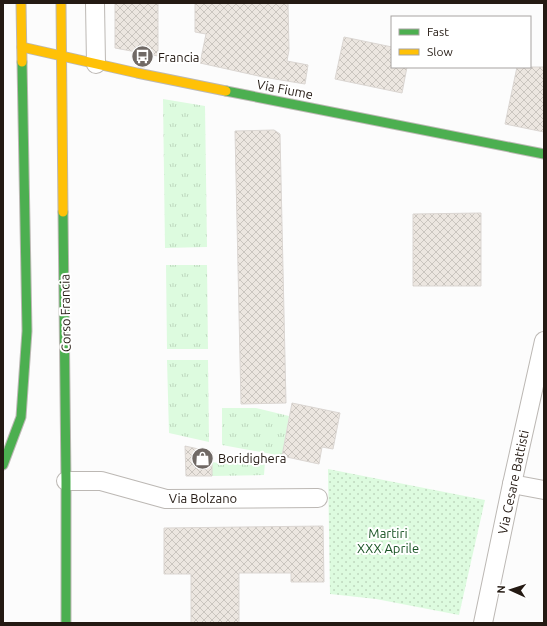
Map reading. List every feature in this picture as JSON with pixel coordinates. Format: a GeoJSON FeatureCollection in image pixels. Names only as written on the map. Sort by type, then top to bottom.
{"type":"FeatureCollection","features":[{"type":"Feature","properties":{"kind":"main road"},"geometry":{"type":"LineString","coordinates":[[3,465],[21,417],[27,331],[22,3]]}},
{"type":"Feature","properties":{"kind":"main road","name":"Corso Francia"},"geometry":{"type":"LineString","coordinates":[[61,3],[66,623]]}},
{"type":"Feature","properties":{"kind":"main road","name":"Via Fiume"},"geometry":{"type":"LineString","coordinates":[[22,47],[137,73],[544,154]]}},
{"type":"Feature","properties":{"kind":"street"},"geometry":{"type":"LineString","coordinates":[[95,3],[96,64]]}},
{"type":"Feature","properties":{"kind":"street","name":"Via Cesare Battisti"},"geometry":{"type":"LineString","coordinates":[[483,623],[544,341]]}},
{"type":"Feature","properties":{"kind":"street","name":"Via Bolzano"},"geometry":{"type":"LineString","coordinates":[[66,481],[101,481],[166,499],[318,498]]}},
{"type":"Feature","properties":{"kind":"street"},"geometry":{"type":"LineString","coordinates":[[512,484],[544,490]]}},
{"type":"Feature","properties":{"kind":"green space"},"geometry":{"type":"Polygon","coordinates":[[[163,99],[205,106],[207,247],[165,248],[163,99]]]}},
{"type":"Feature","properties":{"kind":"green space"},"geometry":{"type":"Polygon","coordinates":[[[166,265],[207,265],[208,349],[167,349],[166,265]]]}},
{"type":"Feature","properties":{"kind":"green space"},"geometry":{"type":"Polygon","coordinates":[[[167,360],[208,360],[209,442],[169,433],[167,360]]]}},
{"type":"Feature","properties":{"kind":"green space"},"geometry":{"type":"Polygon","coordinates":[[[222,408],[256,408],[289,416],[282,456],[222,445],[222,408]]]}},
{"type":"Feature","properties":{"kind":"green space"},"geometry":{"type":"Polygon","coordinates":[[[218,453],[265,462],[264,475],[212,476],[212,462],[218,463],[218,453]]]}},
{"type":"Feature","properties":{"kind":"green space","name":"Martiri XXX Aprile"},"geometry":{"type":"Polygon","coordinates":[[[328,469],[485,500],[459,615],[376,599],[330,594],[328,469]]]}},
{"type":"Feature","properties":{"kind":"building"},"geometry":{"type":"Polygon","coordinates":[[[115,3],[158,3],[158,56],[115,48],[115,3]]]}},
{"type":"Feature","properties":{"kind":"building"},"geometry":{"type":"Polygon","coordinates":[[[195,3],[288,3],[289,50],[287,61],[308,65],[305,84],[263,77],[200,63],[206,34],[195,32],[195,3]]]}},
{"type":"Feature","properties":{"kind":"building"},"geometry":{"type":"Polygon","coordinates":[[[344,37],[391,47],[391,68],[407,68],[402,93],[335,79],[344,37]]]}},
{"type":"Feature","properties":{"kind":"building"},"geometry":{"type":"Polygon","coordinates":[[[544,67],[544,132],[505,124],[517,68],[544,67]]]}},
{"type":"Feature","properties":{"kind":"building"},"geometry":{"type":"Polygon","coordinates":[[[274,130],[280,134],[286,403],[241,404],[235,131],[274,130]]]}},
{"type":"Feature","properties":{"kind":"building"},"geometry":{"type":"Polygon","coordinates":[[[481,213],[481,286],[413,286],[413,214],[481,213]]]}},
{"type":"Feature","properties":{"kind":"building"},"geometry":{"type":"Polygon","coordinates":[[[292,403],[340,413],[333,449],[322,447],[319,464],[282,456],[292,403]]]}},
{"type":"Feature","properties":{"kind":"building","name":"Boridighera"},"geometry":{"type":"Polygon","coordinates":[[[185,446],[212,452],[212,476],[186,476],[185,446]]]}},
{"type":"Feature","properties":{"kind":"building"},"geometry":{"type":"Polygon","coordinates":[[[323,526],[324,582],[291,582],[291,573],[239,573],[239,623],[191,623],[191,574],[164,574],[164,528],[323,526]]]}},
{"type":"Feature","properties":{"kind":"traffic: fast"},"geometry":{"type":"LineString","coordinates":[[3,465],[21,417],[27,331],[22,62]]}},
{"type":"Feature","properties":{"kind":"traffic: fast"},"geometry":{"type":"LineString","coordinates":[[226,91],[544,154]]}},
{"type":"Feature","properties":{"kind":"traffic: fast"},"geometry":{"type":"LineString","coordinates":[[63,212],[66,623]]}},
{"type":"Feature","properties":{"kind":"traffic: slow"},"geometry":{"type":"LineString","coordinates":[[21,3],[22,62]]}},
{"type":"Feature","properties":{"kind":"traffic: slow"},"geometry":{"type":"LineString","coordinates":[[61,3],[63,212]]}},
{"type":"Feature","properties":{"kind":"traffic: slow"},"geometry":{"type":"LineString","coordinates":[[22,47],[226,91]]}},
{"type":"Feature","properties":{"kind":"place","name":"Francia"},"geometry":{"type":"Point","coordinates":[143,57]}},
{"type":"Feature","properties":{"kind":"place","name":"Boridighera"},"geometry":{"type":"Point","coordinates":[202,458]}}]}
